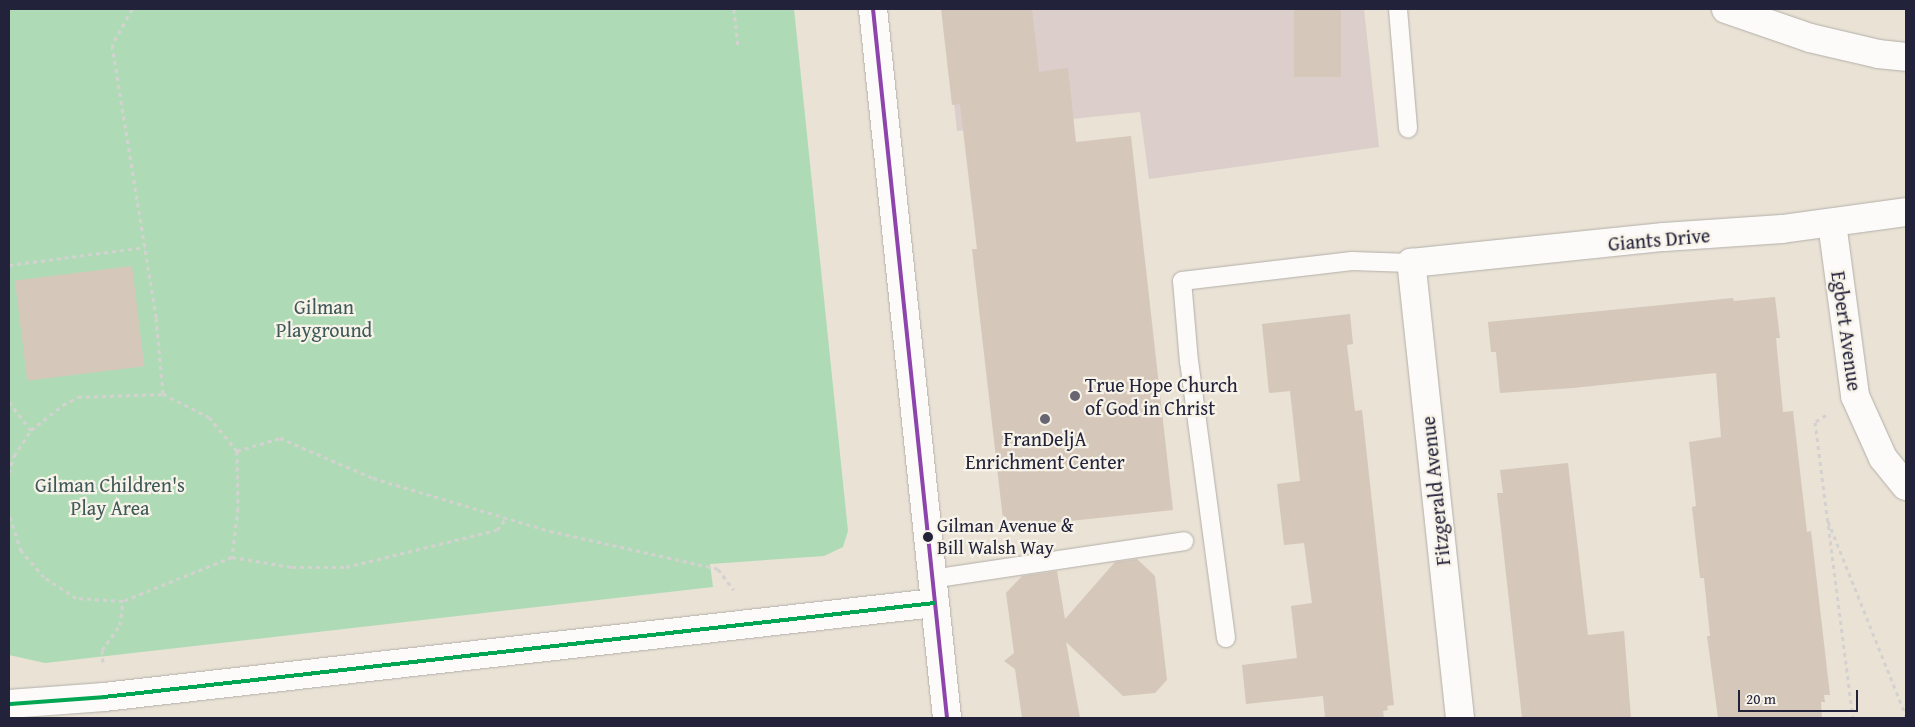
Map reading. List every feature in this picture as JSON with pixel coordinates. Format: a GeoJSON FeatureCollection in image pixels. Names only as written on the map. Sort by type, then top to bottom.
{"type":"FeatureCollection","features":[{"type":"Feature","properties":{"kind":"street"},"geometry":{"type":"LineString","coordinates":[[873,9],[947,718]]}},
{"type":"Feature","properties":{"kind":"street"},"geometry":{"type":"LineString","coordinates":[[1726,9],[1810,38],[1878,54],[1906,57]]}},
{"type":"Feature","properties":{"kind":"street","name":"Giants Drive"},"geometry":{"type":"LineString","coordinates":[[1411,263],[1664,237],[1782,229],[1906,212]]}},
{"type":"Feature","properties":{"kind":"street","name":"Egbert Avenue"},"geometry":{"type":"LineString","coordinates":[[1832,223],[1855,396],[1883,458],[1906,486]]}},
{"type":"Feature","properties":{"kind":"street","name":"Fitzgerald Avenue"},"geometry":{"type":"LineString","coordinates":[[1411,263],[1460,718]]}},
{"type":"Feature","properties":{"kind":"street"},"geometry":{"type":"LineString","coordinates":[[9,704],[104,697],[761,623],[933,591]]}},
{"type":"Feature","properties":{"kind":"lane"},"geometry":{"type":"LineString","coordinates":[[1398,9],[1408,128]]}},
{"type":"Feature","properties":{"kind":"lane"},"geometry":{"type":"LineString","coordinates":[[1226,638],[1189,362],[1182,281],[1352,261],[1411,263]]}},
{"type":"Feature","properties":{"kind":"lane"},"geometry":{"type":"LineString","coordinates":[[933,591],[1184,540]]}},
{"type":"Feature","properties":{"kind":"path"},"geometry":{"type":"LineString","coordinates":[[132,9],[112,45],[156,318],[163,394]]}},
{"type":"Feature","properties":{"kind":"path"},"geometry":{"type":"LineString","coordinates":[[734,9],[738,47]]}},
{"type":"Feature","properties":{"kind":"path"},"geometry":{"type":"LineString","coordinates":[[9,265],[145,246]]}},
{"type":"Feature","properties":{"kind":"path"},"geometry":{"type":"LineString","coordinates":[[9,473],[14,456],[31,430],[78,396],[163,394],[209,417],[237,451],[238,508],[232,557]]}},
{"type":"Feature","properties":{"kind":"path"},"geometry":{"type":"LineString","coordinates":[[1853,718],[1815,422],[1855,396]]}},
{"type":"Feature","properties":{"kind":"path"},"geometry":{"type":"LineString","coordinates":[[9,402],[31,430]]}},
{"type":"Feature","properties":{"kind":"path"},"geometry":{"type":"LineString","coordinates":[[237,451],[280,438],[373,478],[506,518],[550,531],[718,569],[761,623]]}},
{"type":"Feature","properties":{"kind":"path"},"geometry":{"type":"LineString","coordinates":[[9,514],[21,551],[44,577],[76,598],[123,601],[232,557],[292,567],[346,567],[498,530],[506,518]]}},
{"type":"Feature","properties":{"kind":"path"},"geometry":{"type":"LineString","coordinates":[[1826,516],[1906,716],[1903,718]]}},
{"type":"Feature","properties":{"kind":"path"},"geometry":{"type":"LineString","coordinates":[[104,697],[102,650],[120,625],[123,601]]}},
{"type":"Feature","properties":{"kind":"shaded area"},"geometry":{"type":"Polygon","coordinates":[[[944,9],[1364,9],[1379,147],[1149,179],[1140,112],[957,131],[944,9]]]}},
{"type":"Feature","properties":{"kind":"green space","name":"Gilman Playground"},"geometry":{"type":"Polygon","coordinates":[[[9,9],[794,9],[848,531],[843,547],[824,556],[710,564],[713,587],[45,663],[9,655],[9,9]]]}},
{"type":"Feature","properties":{"kind":"building","name":"True Hope Church of God in Christ"},"geometry":{"type":"Polygon","coordinates":[[[941,9],[1032,9],[1039,72],[1068,68],[1076,142],[1131,136],[1173,510],[1004,528],[972,249],[977,249],[960,104],[952,105],[941,9]]]}},
{"type":"Feature","properties":{"kind":"building"},"geometry":{"type":"Polygon","coordinates":[[[1294,9],[1341,9],[1341,77],[1294,77],[1294,9]]]}},
{"type":"Feature","properties":{"kind":"building"},"geometry":{"type":"Polygon","coordinates":[[[132,266],[144,366],[27,381],[15,280],[132,266]]]}},
{"type":"Feature","properties":{"kind":"building"},"geometry":{"type":"Polygon","coordinates":[[[1775,297],[1780,338],[1776,338],[1783,412],[1793,411],[1807,532],[1811,531],[1830,695],[1824,695],[1825,702],[1821,702],[1822,718],[1718,718],[1707,636],[1710,636],[1704,578],[1700,578],[1692,507],[1696,506],[1689,442],[1721,437],[1716,373],[1573,388],[1500,393],[1496,352],[1491,352],[1488,322],[1733,298],[1734,301],[1775,297]]]}},
{"type":"Feature","properties":{"kind":"building"},"geometry":{"type":"Polygon","coordinates":[[[1350,314],[1353,344],[1347,345],[1355,411],[1362,410],[1394,705],[1387,706],[1388,710],[1383,711],[1384,718],[1325,718],[1323,696],[1246,704],[1242,665],[1297,658],[1291,606],[1312,603],[1304,543],[1284,545],[1277,484],[1300,481],[1290,391],[1269,393],[1262,324],[1350,314]]]}},
{"type":"Feature","properties":{"kind":"building"},"geometry":{"type":"Polygon","coordinates":[[[1568,463],[1588,635],[1624,631],[1631,718],[1522,718],[1497,493],[1503,493],[1500,470],[1568,463]]]}},
{"type":"Feature","properties":{"kind":"building"},"geometry":{"type":"Polygon","coordinates":[[[1137,559],[1155,576],[1167,680],[1155,693],[1123,696],[1066,642],[1080,718],[1022,718],[1015,669],[1004,661],[1014,653],[1006,593],[1022,576],[1057,571],[1065,619],[1115,562],[1137,559]]]}},
{"type":"Feature","properties":{"kind":"transit line"},"geometry":{"type":"LineString","coordinates":[[873,9],[947,718]]}},
{"type":"Feature","properties":{"kind":"transit line"},"geometry":{"type":"LineString","coordinates":[[9,704],[104,697],[934,603]]}},
{"type":"Feature","properties":{"kind":"place","name":"True Hope Church of God in Christ"},"geometry":{"type":"Point","coordinates":[1075,396]}},
{"type":"Feature","properties":{"kind":"place","name":"FranDeljA Enrichment Center"},"geometry":{"type":"Point","coordinates":[1045,419]}},
{"type":"Feature","properties":{"kind":"place","name":"Gilman Avenue & Bill Walsh Way"},"geometry":{"type":"Point","coordinates":[928,537]}},
{"type":"Feature","properties":{"kind":"park label","name":"Gilman Children's Play Area"},"geometry":{"type":"Point","coordinates":[110,496]}}]}
